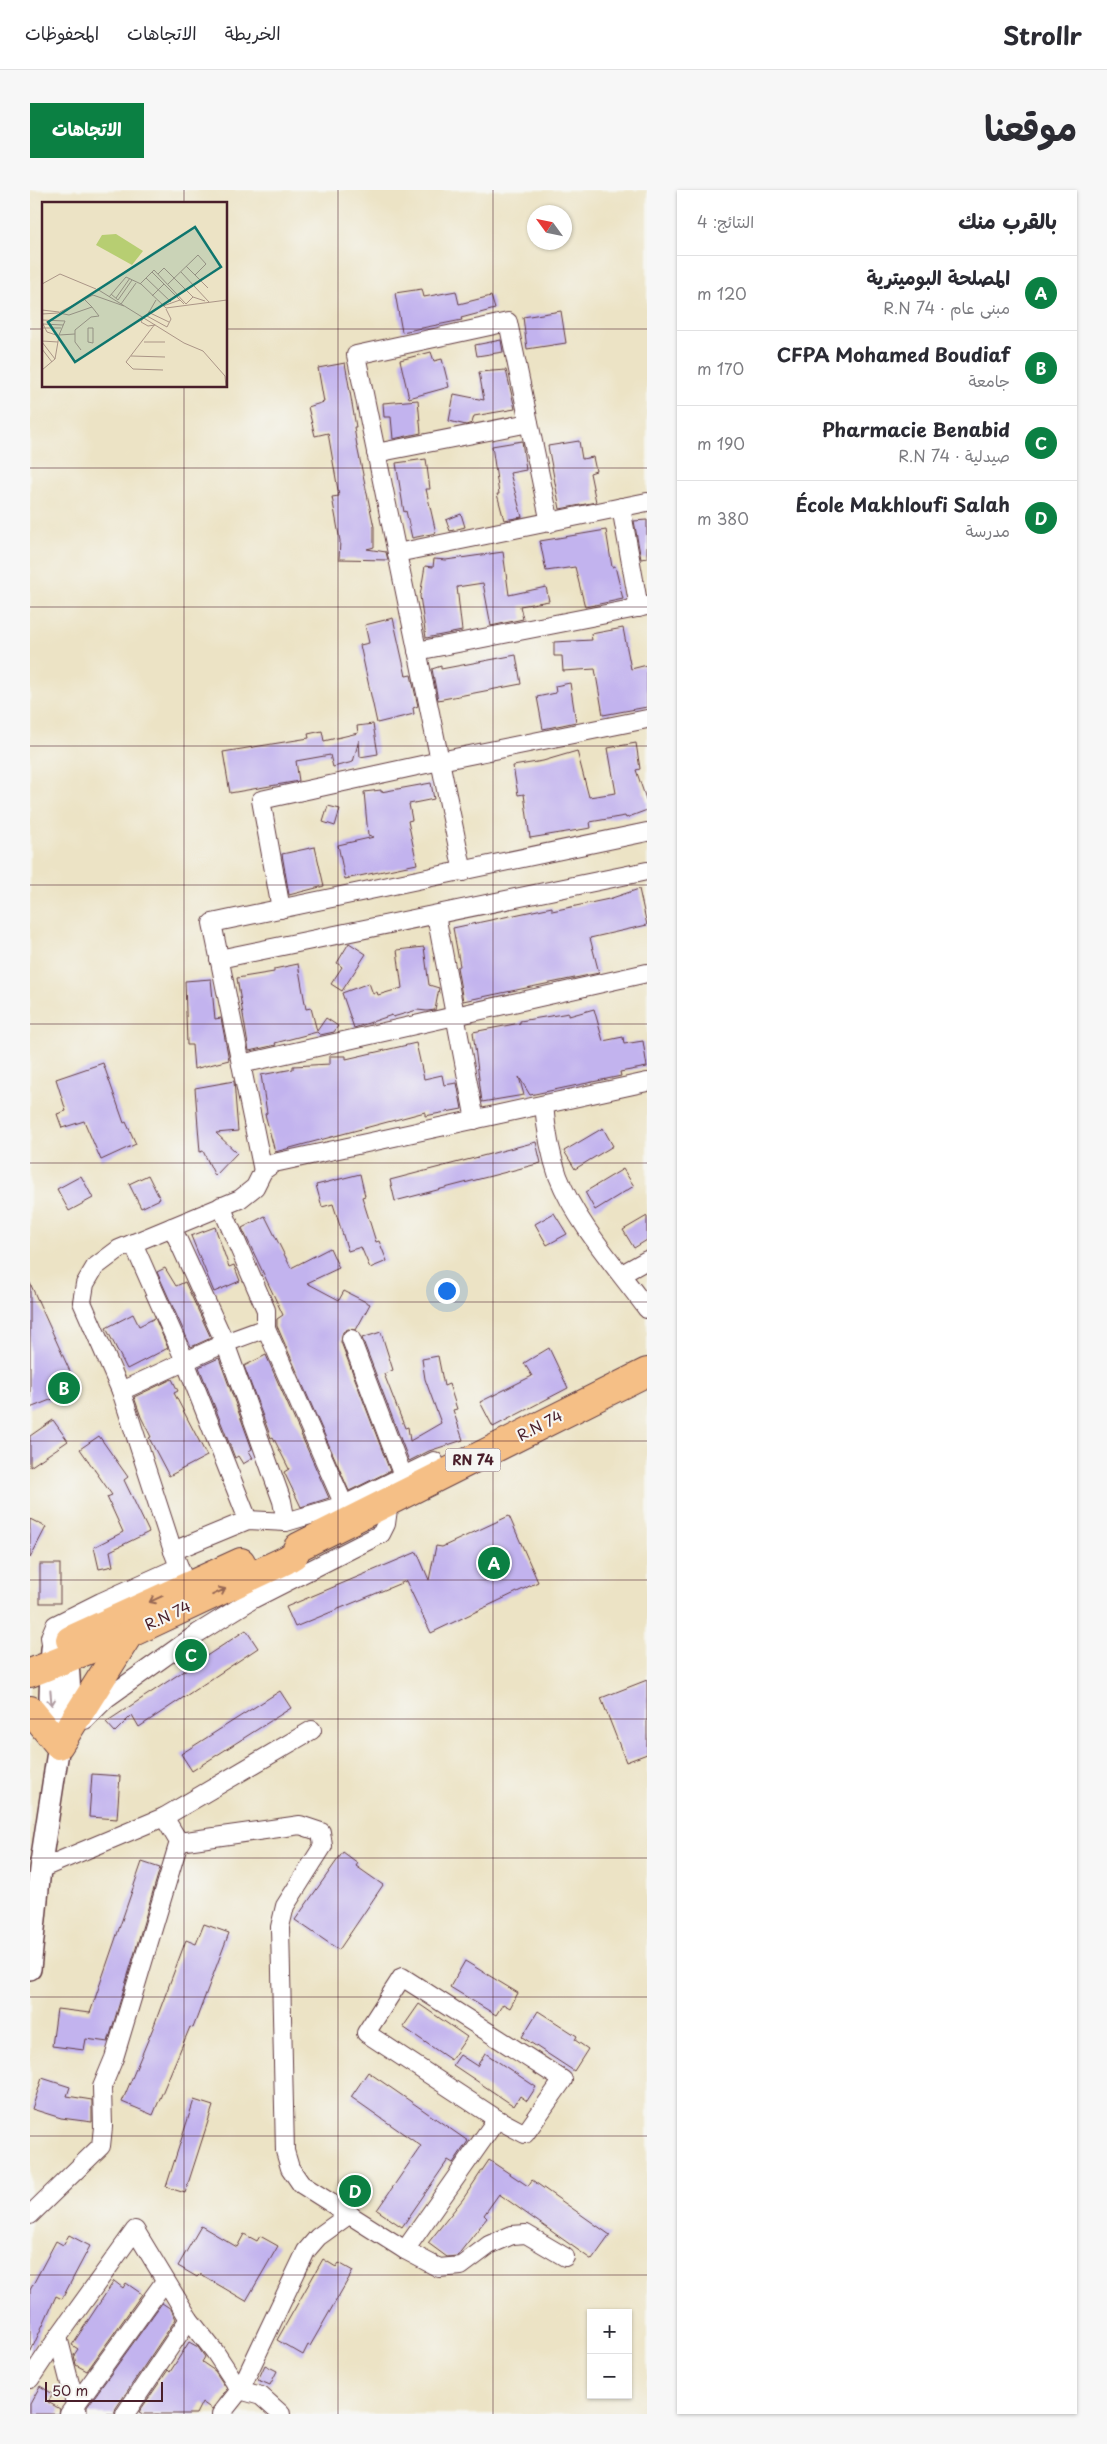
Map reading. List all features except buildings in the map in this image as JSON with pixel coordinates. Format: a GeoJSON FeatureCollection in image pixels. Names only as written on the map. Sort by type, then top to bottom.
{"type":"FeatureCollection","features":[{"type":"Feature","properties":{"kind":"main road","name":"R.N 74"},"geometry":{"type":"LineString","coordinates":[[49,1658],[129,1634],[294,1555],[308,1552],[389,1502],[647,1372]]}},
{"type":"Feature","properties":{"kind":"main road","name":"R.N 74"},"geometry":{"type":"LineString","coordinates":[[49,1658],[183,1576],[283,1545],[308,1552]]}},
{"type":"Feature","properties":{"kind":"main road"},"geometry":{"type":"LineString","coordinates":[[30,1710],[59,1745],[129,1634]]}},
{"type":"Feature","properties":{"kind":"street"},"geometry":{"type":"LineString","coordinates":[[463,872],[356,354],[508,322],[550,523]]}},
{"type":"Feature","properties":{"kind":"street"},"geometry":{"type":"LineString","coordinates":[[376,453],[529,423]]}},
{"type":"Feature","properties":{"kind":"street"},"geometry":{"type":"LineString","coordinates":[[397,553],[647,502]]}},
{"type":"Feature","properties":{"kind":"street"},"geometry":{"type":"LineString","coordinates":[[417,651],[643,607],[621,507]]}},
{"type":"Feature","properties":{"kind":"street"},"geometry":{"type":"LineString","coordinates":[[281,909],[261,800],[440,761],[646,724]]}},
{"type":"Feature","properties":{"kind":"street"},"geometry":{"type":"LineString","coordinates":[[263,1172],[212,924],[647,832]]}},
{"type":"Feature","properties":{"kind":"street"},"geometry":{"type":"LineString","coordinates":[[219,959],[647,871]]}},
{"type":"Feature","properties":{"kind":"street"},"geometry":{"type":"LineString","coordinates":[[436,915],[475,1120]]}},
{"type":"Feature","properties":{"kind":"street"},"geometry":{"type":"LineString","coordinates":[[241,1064],[647,973]]}},
{"type":"Feature","properties":{"kind":"street"},"geometry":{"type":"LineString","coordinates":[[183,1576],[173,1551],[121,1391],[82,1302],[85,1284],[95,1267],[119,1249],[240,1198],[255,1187],[263,1172],[274,1163],[647,1082]]}},
{"type":"Feature","properties":{"kind":"street"},"geometry":{"type":"LineString","coordinates":[[544,1105],[548,1139],[558,1176],[574,1210],[647,1309]]}},
{"type":"Feature","properties":{"kind":"street"},"geometry":{"type":"LineString","coordinates":[[221,1206],[266,1310],[266,1328],[344,1504]]}},
{"type":"Feature","properties":{"kind":"street"},"geometry":{"type":"LineString","coordinates":[[172,1227],[224,1343],[282,1501],[286,1522]]}},
{"type":"Feature","properties":{"kind":"street"},"geometry":{"type":"LineString","coordinates":[[133,1243],[185,1361],[248,1520]]}},
{"type":"Feature","properties":{"kind":"street"},"geometry":{"type":"LineString","coordinates":[[622,1274],[647,1260]]}},
{"type":"Feature","properties":{"kind":"street"},"geometry":{"type":"LineString","coordinates":[[121,1391],[224,1343],[266,1328]]}},
{"type":"Feature","properties":{"kind":"street"},"geometry":{"type":"LineString","coordinates":[[351,1339],[404,1476]]}},
{"type":"Feature","properties":{"kind":"street"},"geometry":{"type":"LineString","coordinates":[[173,1551],[248,1520],[286,1522],[344,1504],[434,1460]]}},
{"type":"Feature","properties":{"kind":"street"},"geometry":{"type":"LineString","coordinates":[[59,1745],[106,1698],[198,1633],[253,1599],[308,1552]]}},
{"type":"Feature","properties":{"kind":"street"},"geometry":{"type":"LineString","coordinates":[[30,1969],[40,1869],[59,1745],[50,1696],[49,1658]]}},
{"type":"Feature","properties":{"kind":"street"},"geometry":{"type":"LineString","coordinates":[[40,1869],[164,1817],[312,1730]]}},
{"type":"Feature","properties":{"kind":"street"},"geometry":{"type":"LineString","coordinates":[[30,2215],[101,2146],[103,2127],[102,2087],[114,2058],[179,1842],[164,1817]]}},
{"type":"Feature","properties":{"kind":"street"},"geometry":{"type":"LineString","coordinates":[[179,1842],[300,1824],[321,1832],[323,1846],[285,1906],[280,1927],[285,2151],[290,2168],[302,2184],[406,2250],[439,2268],[461,2266],[490,2245],[512,2235],[526,2234],[565,2257]]}},
{"type":"Feature","properties":{"kind":"street"},"geometry":{"type":"LineString","coordinates":[[402,1977],[563,2080],[525,2134],[497,2119],[366,2033],[402,1977]]}},
{"type":"Feature","properties":{"kind":"street"},"geometry":{"type":"LineString","coordinates":[[406,2250],[497,2119]]}},
{"type":"Feature","properties":{"kind":"street"},"geometry":{"type":"LineString","coordinates":[[221,2414],[240,2390],[306,2251],[318,2237],[350,2214]]}},
{"type":"Feature","properties":{"kind":"street"},"geometry":{"type":"LineString","coordinates":[[30,2379],[135,2230],[189,2319],[215,2352],[240,2390],[261,2396],[281,2414]]}},
{"type":"Feature","properties":{"kind":"street"},"geometry":{"type":"LineString","coordinates":[[74,2410],[166,2281]]}},
{"type":"Feature","properties":{"kind":"street"},"geometry":{"type":"LineString","coordinates":[[125,2414],[189,2319]]}},
{"type":"Feature","properties":{"kind":"street"},"geometry":{"type":"LineString","coordinates":[[58,2337],[74,2410]]}},
{"type":"Feature","properties":{"kind":"place","name":"CFPA Mohamed Boudiaf"},"geometry":{"type":"Point","coordinates":[64,1388]}},
{"type":"Feature","properties":{"kind":"place","name":"المصلحة البوميترية"},"geometry":{"type":"Point","coordinates":[494,1563]}},
{"type":"Feature","properties":{"kind":"place","name":"Pharmacie Benabid"},"geometry":{"type":"Point","coordinates":[191,1655]}},
{"type":"Feature","properties":{"kind":"place","name":"École Makhloufi Salah"},"geometry":{"type":"Point","coordinates":[355,2191]}}]}
